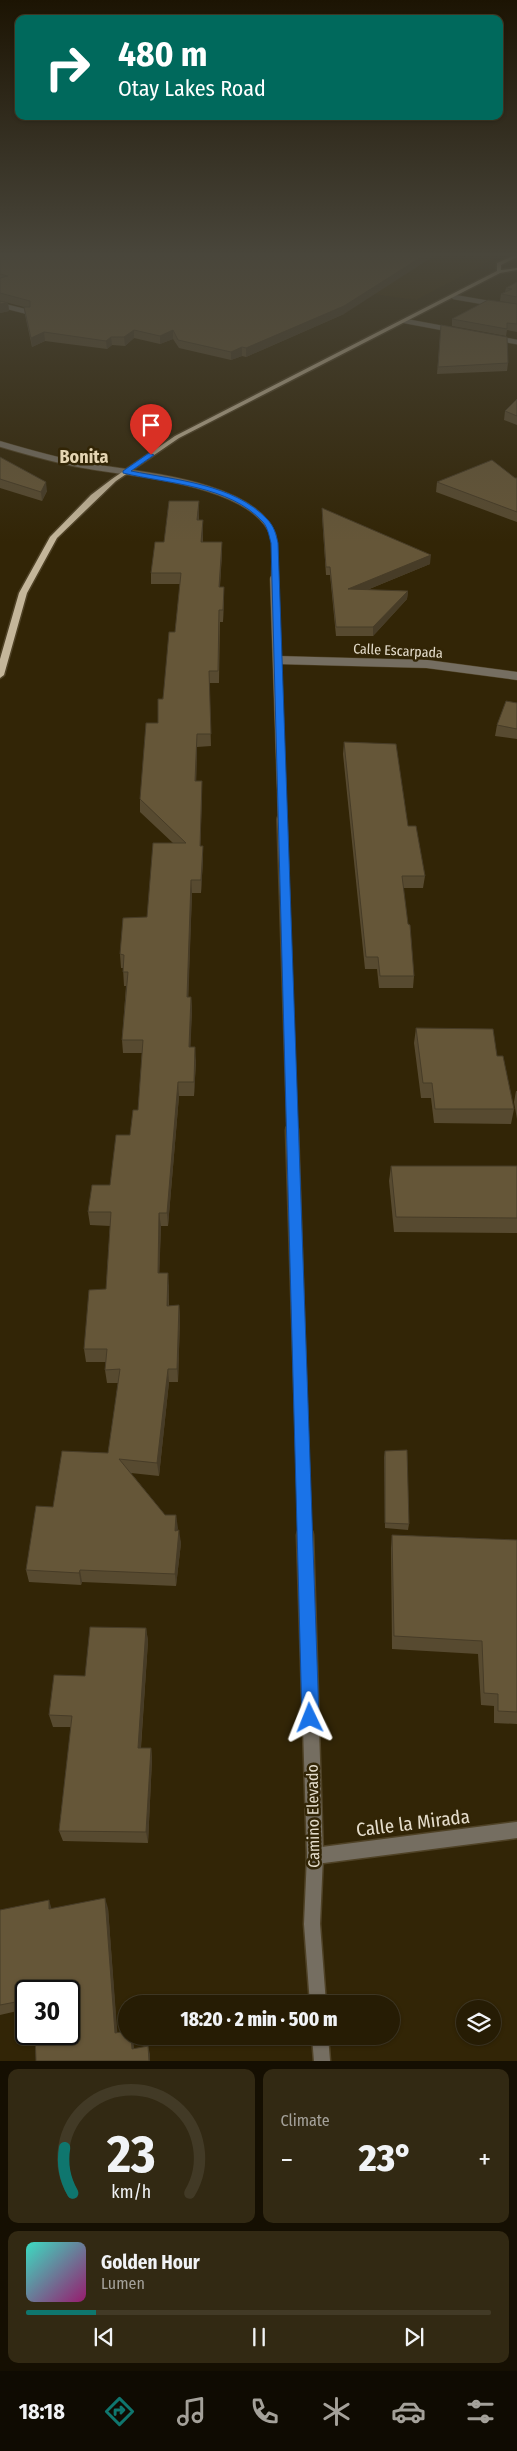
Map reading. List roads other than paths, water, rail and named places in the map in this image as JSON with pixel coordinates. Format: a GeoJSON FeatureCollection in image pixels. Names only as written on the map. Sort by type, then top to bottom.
{"type":"FeatureCollection","features":[{"type":"Feature","properties":{"kind":"main road"},"geometry":{"type":"LineString","coordinates":[[0,675],[23,593],[54,537],[94,497],[125,472],[177,438],[347,350]]}},
{"type":"Feature","properties":{"kind":"street","name":"Camino Elevado"},"geometry":{"type":"LineString","coordinates":[[0,444],[75,464],[213,490],[247,506],[264,520],[270,527],[275,543],[315,1856],[312,1924],[317,1995]]}},
{"type":"Feature","properties":{"kind":"street","name":"Calle Escarpada"},"geometry":{"type":"LineString","coordinates":[[278,660],[383,660],[468,668],[517,676]]}},
{"type":"Feature","properties":{"kind":"street","name":"Calle la Mirada"},"geometry":{"type":"LineString","coordinates":[[315,1856],[517,1830]]}},
{"type":"Feature","properties":{"kind":"street"},"geometry":{"type":"LineString","coordinates":[[321,2045],[322,2061]]}},
{"type":"Feature","properties":{"kind":"district","name":"Bonita"},"geometry":{"type":"Point","coordinates":[84,457]}}]}
